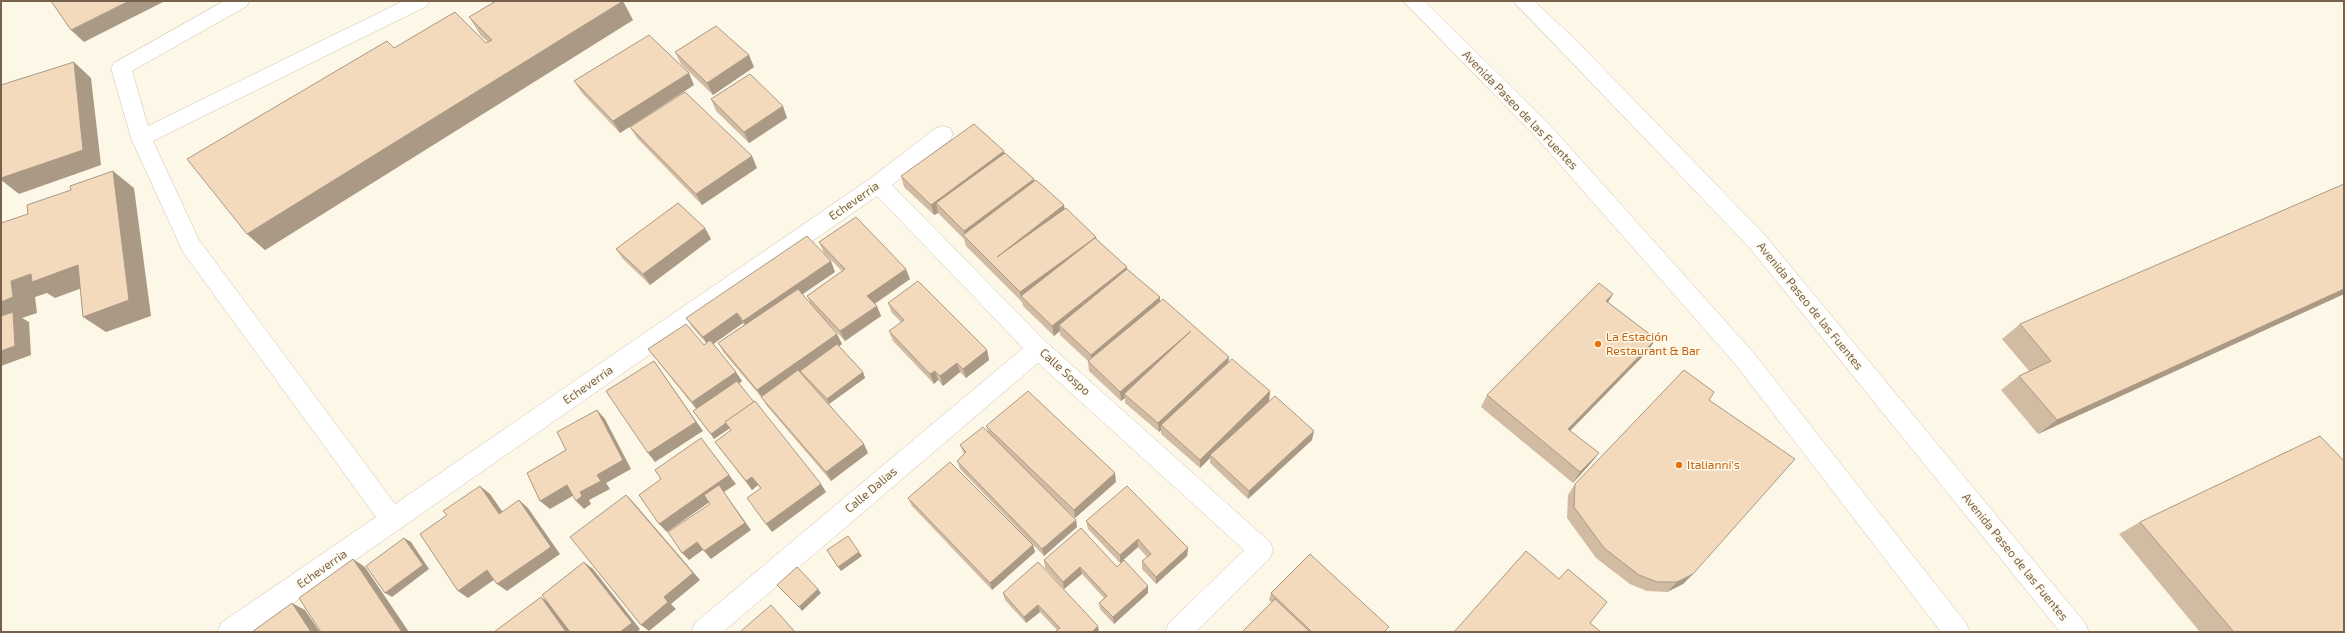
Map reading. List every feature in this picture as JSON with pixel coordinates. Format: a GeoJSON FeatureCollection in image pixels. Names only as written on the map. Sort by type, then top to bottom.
{"type":"FeatureCollection","features":[{"type":"Feature","properties":{"kind":"street"},"geometry":{"type":"LineString","coordinates":[[240,1],[121,68],[141,138],[191,246],[392,520]]}},
{"type":"Feature","properties":{"kind":"street"},"geometry":{"type":"LineString","coordinates":[[141,138],[420,1]]}},
{"type":"Feature","properties":{"kind":"street","name":"Avenida Paseo de las Fuentes"},"geometry":{"type":"LineString","coordinates":[[1412,1],[1542,130],[1744,358],[1958,632]]}},
{"type":"Feature","properties":{"kind":"street","name":"Avenida Paseo de las Fuentes"},"geometry":{"type":"LineString","coordinates":[[1522,1],[1566,42],[1756,240],[2076,632]]}},
{"type":"Feature","properties":{"kind":"street","name":"Echeverria"},"geometry":{"type":"LineString","coordinates":[[230,632],[878,184],[943,134]]}},
{"type":"Feature","properties":{"kind":"street","name":"Calle Sospo"},"geometry":{"type":"LineString","coordinates":[[878,184],[1038,349],[1261,550],[1178,632]]}},
{"type":"Feature","properties":{"kind":"street","name":"Calle Dalias"},"geometry":{"type":"LineString","coordinates":[[704,632],[1038,349]]}},
{"type":"Feature","properties":{"kind":"building"},"geometry":{"type":"Polygon","coordinates":[[[51,1],[129,1],[71,30],[51,1]]]}},
{"type":"Feature","properties":{"kind":"building"},"geometry":{"type":"Polygon","coordinates":[[[496,1],[623,1],[247,234],[187,159],[387,41],[394,48],[455,12],[486,43],[492,40],[469,17],[496,1]]]}},
{"type":"Feature","properties":{"kind":"building"},"geometry":{"type":"Polygon","coordinates":[[[716,26],[749,55],[707,83],[675,52],[716,26]]]}},
{"type":"Feature","properties":{"kind":"building"},"geometry":{"type":"Polygon","coordinates":[[[649,35],[689,73],[613,121],[574,81],[649,35]]]}},
{"type":"Feature","properties":{"kind":"building"},"geometry":{"type":"Polygon","coordinates":[[[74,62],[83,150],[1,178],[1,85],[74,62]]]}},
{"type":"Feature","properties":{"kind":"building"},"geometry":{"type":"Polygon","coordinates":[[[750,74],[783,106],[744,132],[711,99],[750,74]]]}},
{"type":"Feature","properties":{"kind":"building"},"geometry":{"type":"Polygon","coordinates":[[[685,92],[752,156],[696,194],[630,127],[685,92]]]}},
{"type":"Feature","properties":{"kind":"building"},"geometry":{"type":"Polygon","coordinates":[[[974,124],[1004,151],[931,205],[901,176],[974,124]]]}},
{"type":"Feature","properties":{"kind":"building"},"geometry":{"type":"Polygon","coordinates":[[[1005,153],[1034,179],[964,231],[936,203],[1005,153]]]}},
{"type":"Feature","properties":{"kind":"building"},"geometry":{"type":"Polygon","coordinates":[[[113,171],[129,300],[83,317],[78,265],[32,282],[31,274],[11,281],[13,297],[1,302],[1,223],[28,214],[27,205],[71,190],[70,186],[113,171]]]}},
{"type":"Feature","properties":{"kind":"building"},"geometry":{"type":"Polygon","coordinates":[[[1036,180],[1064,205],[997,257],[1066,208],[1096,237],[1020,292],[963,235],[1036,180]]]}},
{"type":"Feature","properties":{"kind":"building"},"geometry":{"type":"Polygon","coordinates":[[[2344,184],[2344,289],[2057,420],[2019,376],[2051,361],[2020,324],[2344,184]]]}},
{"type":"Feature","properties":{"kind":"building"},"geometry":{"type":"Polygon","coordinates":[[[678,203],[705,228],[643,274],[616,249],[678,203]]]}},
{"type":"Feature","properties":{"kind":"building"},"geometry":{"type":"Polygon","coordinates":[[[856,217],[906,269],[867,296],[877,306],[840,331],[807,296],[845,269],[819,242],[856,217]]]}},
{"type":"Feature","properties":{"kind":"building"},"geometry":{"type":"Polygon","coordinates":[[[807,236],[831,261],[743,321],[737,313],[703,337],[686,318],[807,236]]]}},
{"type":"Feature","properties":{"kind":"building"},"geometry":{"type":"Polygon","coordinates":[[[1095,238],[1127,267],[1052,326],[1021,296],[1095,238]]]}},
{"type":"Feature","properties":{"kind":"building"},"geometry":{"type":"Polygon","coordinates":[[[1127,269],[1160,297],[1091,355],[1059,325],[1127,269]]]}},
{"type":"Feature","properties":{"kind":"building"},"geometry":{"type":"Polygon","coordinates":[[[918,281],[987,350],[963,369],[957,363],[940,376],[935,371],[930,374],[889,331],[904,320],[888,303],[918,281]]]}},
{"type":"Feature","properties":{"kind":"building"},"geometry":{"type":"Polygon","coordinates":[[[1599,283],[1613,294],[1606,301],[1656,339],[1568,429],[1599,453],[1580,472],[1487,395],[1599,283]]]}},
{"type":"Feature","properties":{"kind":"building"},"geometry":{"type":"Polygon","coordinates":[[[798,289],[837,334],[757,390],[718,343],[798,289]]]}},
{"type":"Feature","properties":{"kind":"building"},"geometry":{"type":"Polygon","coordinates":[[[1163,299],[1229,357],[1158,423],[1124,394],[1191,331],[1120,392],[1088,361],[1163,299]]]}},
{"type":"Feature","properties":{"kind":"building"},"geometry":{"type":"Polygon","coordinates":[[[13,312],[15,346],[1,351],[1,316],[13,312]]]}},
{"type":"Feature","properties":{"kind":"building"},"geometry":{"type":"Polygon","coordinates":[[[686,324],[704,345],[710,340],[736,372],[692,402],[648,349],[686,324]]]}},
{"type":"Feature","properties":{"kind":"building"},"geometry":{"type":"Polygon","coordinates":[[[837,344],[863,372],[827,399],[800,371],[837,344]]]}},
{"type":"Feature","properties":{"kind":"building"},"geometry":{"type":"Polygon","coordinates":[[[1232,359],[1270,391],[1200,460],[1161,425],[1232,359]]]}},
{"type":"Feature","properties":{"kind":"building"},"geometry":{"type":"Polygon","coordinates":[[[654,361],[696,422],[648,453],[606,391],[654,361]]]}},
{"type":"Feature","properties":{"kind":"building"},"geometry":{"type":"Polygon","coordinates":[[[798,370],[864,444],[826,472],[761,397],[798,370]]]}},
{"type":"Feature","properties":{"kind":"building"},"geometry":{"type":"Polygon","coordinates":[[[1684,370],[1714,392],[1709,400],[1795,459],[1693,574],[1677,582],[1657,582],[1639,575],[1604,548],[1574,507],[1575,484],[1684,370]]]}},
{"type":"Feature","properties":{"kind":"building"},"geometry":{"type":"Polygon","coordinates":[[[737,381],[754,402],[725,422],[726,423],[711,434],[693,411],[737,381]]]}},
{"type":"Feature","properties":{"kind":"building"},"geometry":{"type":"Polygon","coordinates":[[[1028,391],[1115,473],[1074,510],[986,426],[1028,391]]]}},
{"type":"Feature","properties":{"kind":"building"},"geometry":{"type":"Polygon","coordinates":[[[1275,396],[1314,431],[1249,491],[1210,455],[1275,396]]]}},
{"type":"Feature","properties":{"kind":"building"},"geometry":{"type":"Polygon","coordinates":[[[755,401],[821,484],[766,524],[747,498],[761,488],[752,477],[746,481],[715,442],[731,430],[725,422],[755,401]]]}},
{"type":"Feature","properties":{"kind":"building"},"geometry":{"type":"Polygon","coordinates":[[[597,410],[623,460],[597,475],[601,481],[580,492],[582,496],[576,501],[567,485],[540,501],[527,473],[566,450],[557,432],[597,410]]]}},
{"type":"Feature","properties":{"kind":"building"},"geometry":{"type":"Polygon","coordinates":[[[983,427],[1076,520],[1042,549],[957,461],[966,452],[960,445],[983,427]]]}},
{"type":"Feature","properties":{"kind":"building"},"geometry":{"type":"Polygon","coordinates":[[[2320,436],[2344,461],[2344,632],[2234,632],[2140,522],[2320,436]]]}},
{"type":"Feature","properties":{"kind":"building"},"geometry":{"type":"Polygon","coordinates":[[[701,438],[729,475],[659,524],[639,495],[661,479],[655,470],[701,438]]]}},
{"type":"Feature","properties":{"kind":"building"},"geometry":{"type":"Polygon","coordinates":[[[950,462],[1033,545],[990,583],[908,498],[950,462]]]}},
{"type":"Feature","properties":{"kind":"building"},"geometry":{"type":"Polygon","coordinates":[[[719,485],[745,523],[704,551],[697,542],[682,553],[668,532],[710,504],[704,495],[719,485]]]}},
{"type":"Feature","properties":{"kind":"building"},"geometry":{"type":"Polygon","coordinates":[[[480,486],[499,514],[519,500],[551,547],[497,584],[487,570],[458,591],[420,534],[447,515],[443,511],[480,486]]]}},
{"type":"Feature","properties":{"kind":"building"},"geometry":{"type":"Polygon","coordinates":[[[1127,486],[1188,548],[1156,577],[1142,561],[1151,554],[1138,539],[1120,555],[1086,521],[1127,486]]]}},
{"type":"Feature","properties":{"kind":"building"},"geometry":{"type":"Polygon","coordinates":[[[626,495],[693,573],[664,597],[668,602],[641,625],[570,537],[626,495]]]}},
{"type":"Feature","properties":{"kind":"building"},"geometry":{"type":"Polygon","coordinates":[[[1081,528],[1117,567],[1124,560],[1148,586],[1113,617],[1099,603],[1107,596],[1080,567],[1063,582],[1044,560],[1081,528]]]}},
{"type":"Feature","properties":{"kind":"building"},"geometry":{"type":"Polygon","coordinates":[[[848,536],[859,552],[838,567],[827,550],[848,536]]]}},
{"type":"Feature","properties":{"kind":"building"},"geometry":{"type":"Polygon","coordinates":[[[404,538],[423,565],[385,593],[366,566],[404,538]]]}},
{"type":"Feature","properties":{"kind":"building"},"geometry":{"type":"Polygon","coordinates":[[[1526,551],[1559,579],[1568,569],[1607,602],[1590,623],[1601,632],[1454,632],[1526,551]]]}},
{"type":"Feature","properties":{"kind":"building"},"geometry":{"type":"Polygon","coordinates":[[[1310,554],[1389,627],[1384,632],[1312,632],[1271,593],[1310,554]]]}},
{"type":"Feature","properties":{"kind":"building"},"geometry":{"type":"Polygon","coordinates":[[[353,559],[402,632],[321,632],[299,598],[353,559]]]}},
{"type":"Feature","properties":{"kind":"building"},"geometry":{"type":"Polygon","coordinates":[[[584,562],[632,623],[620,632],[570,632],[542,595],[584,562]]]}},
{"type":"Feature","properties":{"kind":"building"},"geometry":{"type":"Polygon","coordinates":[[[1038,562],[1098,626],[1092,632],[1055,632],[1060,628],[1038,605],[1024,617],[1003,593],[1038,562]]]}},
{"type":"Feature","properties":{"kind":"building"},"geometry":{"type":"Polygon","coordinates":[[[797,567],[818,589],[799,607],[777,585],[797,567]]]}},
{"type":"Feature","properties":{"kind":"building"},"geometry":{"type":"Polygon","coordinates":[[[541,597],[566,632],[494,632],[541,597]]]}},
{"type":"Feature","properties":{"kind":"building"},"geometry":{"type":"Polygon","coordinates":[[[1275,599],[1310,632],[1242,632],[1275,599]]]}},
{"type":"Feature","properties":{"kind":"building"},"geometry":{"type":"Polygon","coordinates":[[[292,603],[311,632],[252,632],[292,603]]]}},
{"type":"Feature","properties":{"kind":"building"},"geometry":{"type":"Polygon","coordinates":[[[771,605],[795,632],[740,632],[771,605]]]}},
{"type":"Feature","properties":{"kind":"place","name":"La Estación Restaurant & Bar"},"geometry":{"type":"Point","coordinates":[1598,344]}},
{"type":"Feature","properties":{"kind":"place","name":"Italianni's"},"geometry":{"type":"Point","coordinates":[1679,465]}}]}
